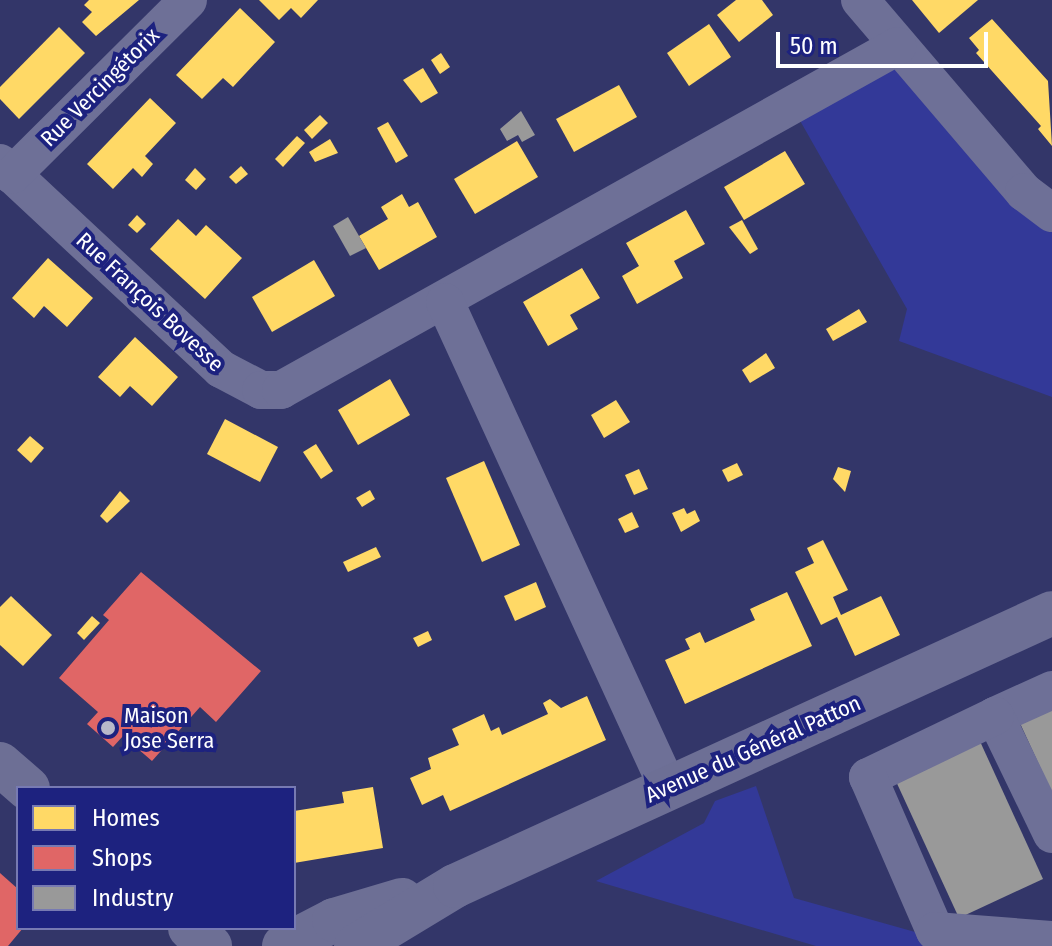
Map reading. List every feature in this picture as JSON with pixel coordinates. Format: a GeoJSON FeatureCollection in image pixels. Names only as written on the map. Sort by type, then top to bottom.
{"type":"FeatureCollection","features":[{"type":"Feature","properties":{"kind":"main road","name":"Avenue du Général Patton"},"geometry":{"type":"LineString","coordinates":[[455,886],[1052,613]]}},
{"type":"Feature","properties":{"kind":"main road"},"geometry":{"type":"LineString","coordinates":[[0,764],[26,786]]}},
{"type":"Feature","properties":{"kind":"main road"},"geometry":{"type":"LineString","coordinates":[[284,946],[328,928],[455,886]]}},
{"type":"Feature","properties":{"kind":"main road"},"geometry":{"type":"LineString","coordinates":[[374,946],[455,886]]}},
{"type":"Feature","properties":{"kind":"main road"},"geometry":{"type":"LineString","coordinates":[[192,930],[210,946]]}},
{"type":"Feature","properties":{"kind":"street","name":"Rue Vercingétorix"},"geometry":{"type":"LineString","coordinates":[[6,169],[188,0]]}},
{"type":"Feature","properties":{"kind":"street"},"geometry":{"type":"LineString","coordinates":[[860,0],[1024,192],[1052,213]]}},
{"type":"Feature","properties":{"kind":"street","name":"Rue François Bovesse"},"geometry":{"type":"LineString","coordinates":[[6,169],[221,369],[261,390],[299,383],[898,46]]}},
{"type":"Feature","properties":{"kind":"street"},"geometry":{"type":"LineString","coordinates":[[445,302],[668,788]]}},
{"type":"Feature","properties":{"kind":"street"},"geometry":{"type":"LineString","coordinates":[[1052,690],[868,777],[935,931],[1052,940]]}},
{"type":"Feature","properties":{"kind":"street"},"geometry":{"type":"LineString","coordinates":[[995,716],[1052,834]]}},
{"type":"Feature","properties":{"kind":"shaded area"},"geometry":{"type":"Polygon","coordinates":[[[898,46],[1052,213],[1052,397],[899,341],[907,309],[790,103],[898,46]]]}},
{"type":"Feature","properties":{"kind":"shaded area"},"geometry":{"type":"Polygon","coordinates":[[[756,786],[794,898],[965,946],[816,946],[596,881],[704,823],[715,801],[756,786]]]}},
{"type":"Feature","properties":{"kind":"building: Homes"},"geometry":{"type":"Polygon","coordinates":[[[89,0],[139,0],[96,36],[82,22],[92,12],[84,5],[89,0]]]}},
{"type":"Feature","properties":{"kind":"building: Homes"},"geometry":{"type":"Polygon","coordinates":[[[259,0],[318,0],[301,18],[291,8],[279,20],[259,0]]]}},
{"type":"Feature","properties":{"kind":"building: Homes"},"geometry":{"type":"Polygon","coordinates":[[[736,0],[762,0],[773,15],[739,42],[717,15],[736,0]]]}},
{"type":"Feature","properties":{"kind":"building: Homes"},"geometry":{"type":"Polygon","coordinates":[[[912,0],[978,0],[939,33],[912,0]]]}},
{"type":"Feature","properties":{"kind":"building: Homes"},"geometry":{"type":"Polygon","coordinates":[[[240,8],[275,42],[233,87],[223,78],[202,99],[176,75],[240,8]]]}},
{"type":"Feature","properties":{"kind":"building: Homes"},"geometry":{"type":"Polygon","coordinates":[[[992,19],[1048,81],[1052,146],[1038,129],[1041,126],[976,53],[979,50],[969,38],[992,19]]]}},
{"type":"Feature","properties":{"kind":"building: Homes"},"geometry":{"type":"Polygon","coordinates":[[[709,24],[731,57],[689,86],[667,53],[709,24]]]}},
{"type":"Feature","properties":{"kind":"building: Homes"},"geometry":{"type":"Polygon","coordinates":[[[59,27],[85,53],[19,119],[0,99],[0,87],[59,27]]]}},
{"type":"Feature","properties":{"kind":"building: Homes"},"geometry":{"type":"Polygon","coordinates":[[[441,53],[450,67],[440,74],[431,60],[441,53]]]}},
{"type":"Feature","properties":{"kind":"building: Homes"},"geometry":{"type":"Polygon","coordinates":[[[423,68],[438,93],[421,103],[403,80],[423,68]]]}},
{"type":"Feature","properties":{"kind":"building: Homes"},"geometry":{"type":"Polygon","coordinates":[[[619,85],[637,117],[574,152],[556,119],[619,85]]]}},
{"type":"Feature","properties":{"kind":"building: Homes"},"geometry":{"type":"Polygon","coordinates":[[[150,98],[176,123],[145,156],[153,164],[142,177],[133,168],[113,189],[87,164],[150,98]]]}},
{"type":"Feature","properties":{"kind":"building: Homes"},"geometry":{"type":"Polygon","coordinates":[[[320,115],[328,123],[312,139],[304,130],[320,115]]]}},
{"type":"Feature","properties":{"kind":"building: Homes"},"geometry":{"type":"Polygon","coordinates":[[[388,122],[408,156],[396,163],[377,128],[388,122]]]}},
{"type":"Feature","properties":{"kind":"building: Homes"},"geometry":{"type":"Polygon","coordinates":[[[297,136],[305,143],[283,167],[275,159],[297,136]]]}},
{"type":"Feature","properties":{"kind":"building: Homes"},"geometry":{"type":"Polygon","coordinates":[[[330,139],[338,153],[315,162],[309,152],[330,139]]]}},
{"type":"Feature","properties":{"kind":"building: Homes"},"geometry":{"type":"Polygon","coordinates":[[[517,141],[538,177],[475,214],[454,179],[517,141]]]}},
{"type":"Feature","properties":{"kind":"building: Homes"},"geometry":{"type":"Polygon","coordinates":[[[785,151],[805,184],[744,220],[724,187],[785,151]]]}},
{"type":"Feature","properties":{"kind":"building: Homes"},"geometry":{"type":"Polygon","coordinates":[[[241,166],[248,174],[236,184],[229,177],[241,166]]]}},
{"type":"Feature","properties":{"kind":"building: Homes"},"geometry":{"type":"Polygon","coordinates":[[[195,168],[206,179],[196,190],[185,180],[195,168]]]}},
{"type":"Feature","properties":{"kind":"building: Homes"},"geometry":{"type":"Polygon","coordinates":[[[402,194],[409,207],[418,202],[437,237],[379,270],[359,236],[388,219],[381,207],[402,194]]]}},
{"type":"Feature","properties":{"kind":"building: Homes"},"geometry":{"type":"Polygon","coordinates":[[[686,210],[705,244],[674,261],[683,278],[637,304],[622,276],[639,266],[626,243],[686,210]]]}},
{"type":"Feature","properties":{"kind":"building: Homes"},"geometry":{"type":"Polygon","coordinates":[[[137,215],[146,224],[137,233],[128,225],[137,215]]]}},
{"type":"Feature","properties":{"kind":"building: Homes"},"geometry":{"type":"Polygon","coordinates":[[[178,219],[196,236],[206,225],[242,258],[205,299],[150,249],[178,219]]]}},
{"type":"Feature","properties":{"kind":"building: Homes"},"geometry":{"type":"Polygon","coordinates":[[[742,220],[758,249],[750,254],[729,227],[742,220]]]}},
{"type":"Feature","properties":{"kind":"building: Homes"},"geometry":{"type":"Polygon","coordinates":[[[48,258],[93,298],[67,327],[44,306],[34,318],[12,298],[48,258]]]}},
{"type":"Feature","properties":{"kind":"building: Homes"},"geometry":{"type":"Polygon","coordinates":[[[314,260],[335,296],[272,332],[252,297],[314,260]]]}},
{"type":"Feature","properties":{"kind":"building: Homes"},"geometry":{"type":"Polygon","coordinates":[[[582,268],[600,298],[570,315],[578,329],[548,346],[523,302],[582,268]]]}},
{"type":"Feature","properties":{"kind":"building: Homes"},"geometry":{"type":"Polygon","coordinates":[[[859,309],[867,322],[833,341],[826,329],[859,309]]]}},
{"type":"Feature","properties":{"kind":"building: Homes"},"geometry":{"type":"Polygon","coordinates":[[[135,337],[178,377],[152,406],[130,386],[120,397],[98,377],[135,337]]]}},
{"type":"Feature","properties":{"kind":"building: Homes"},"geometry":{"type":"Polygon","coordinates":[[[766,353],[775,368],[750,383],[742,370],[766,353]]]}},
{"type":"Feature","properties":{"kind":"building: Homes"},"geometry":{"type":"Polygon","coordinates":[[[390,379],[410,415],[358,445],[338,410],[390,379]]]}},
{"type":"Feature","properties":{"kind":"building: Homes"},"geometry":{"type":"Polygon","coordinates":[[[616,400],[630,422],[604,438],[591,415],[616,400]]]}},
{"type":"Feature","properties":{"kind":"building: Homes"},"geometry":{"type":"Polygon","coordinates":[[[225,419],[278,447],[260,482],[207,454],[225,419]]]}},
{"type":"Feature","properties":{"kind":"building: Homes"},"geometry":{"type":"Polygon","coordinates":[[[30,436],[44,448],[31,463],[17,450],[30,436]]]}},
{"type":"Feature","properties":{"kind":"building: Homes"},"geometry":{"type":"Polygon","coordinates":[[[316,444],[333,471],[321,479],[303,452],[316,444]]]}},
{"type":"Feature","properties":{"kind":"building: Homes"},"geometry":{"type":"Polygon","coordinates":[[[484,461],[520,545],[482,562],[446,478],[484,461]]]}},
{"type":"Feature","properties":{"kind":"building: Homes"},"geometry":{"type":"Polygon","coordinates":[[[737,463],[743,475],[728,482],[722,470],[737,463]]]}},
{"type":"Feature","properties":{"kind":"building: Homes"},"geometry":{"type":"Polygon","coordinates":[[[838,467],[851,471],[845,492],[833,479],[838,467]]]}},
{"type":"Feature","properties":{"kind":"building: Homes"},"geometry":{"type":"Polygon","coordinates":[[[639,469],[648,489],[634,495],[625,475],[639,469]]]}},
{"type":"Feature","properties":{"kind":"building: Homes"},"geometry":{"type":"Polygon","coordinates":[[[370,490],[375,499],[362,507],[356,498],[370,490]]]}},
{"type":"Feature","properties":{"kind":"building: Homes"},"geometry":{"type":"Polygon","coordinates":[[[120,491],[130,501],[107,523],[100,516],[120,491]]]}},
{"type":"Feature","properties":{"kind":"building: Homes"},"geometry":{"type":"Polygon","coordinates":[[[684,508],[687,514],[695,510],[700,521],[681,532],[672,513],[684,508]]]}},
{"type":"Feature","properties":{"kind":"building: Homes"},"geometry":{"type":"Polygon","coordinates":[[[632,512],[639,527],[625,533],[618,519],[632,512]]]}},
{"type":"Feature","properties":{"kind":"building: Homes"},"geometry":{"type":"Polygon","coordinates":[[[823,540],[848,590],[833,597],[841,615],[881,596],[900,635],[855,656],[837,617],[821,625],[795,572],[814,563],[807,548],[823,540]]]}},
{"type":"Feature","properties":{"kind":"building: Homes"},"geometry":{"type":"Polygon","coordinates":[[[376,547],[381,557],[348,572],[343,562],[376,547]]]}},
{"type":"Feature","properties":{"kind":"building: Homes"},"geometry":{"type":"Polygon","coordinates":[[[536,582],[546,607],[515,621],[504,596],[536,582]]]}},
{"type":"Feature","properties":{"kind":"building: Homes"},"geometry":{"type":"Polygon","coordinates":[[[787,592],[812,646],[685,704],[665,660],[690,649],[685,639],[700,632],[705,643],[755,620],[750,609],[787,592]]]}},
{"type":"Feature","properties":{"kind":"building: Homes"},"geometry":{"type":"Polygon","coordinates":[[[11,596],[52,635],[23,666],[0,645],[0,607],[11,596]]]}},
{"type":"Feature","properties":{"kind":"building: Homes"},"geometry":{"type":"Polygon","coordinates":[[[92,616],[100,623],[84,640],[77,633],[92,616]]]}},
{"type":"Feature","properties":{"kind":"building: Homes"},"geometry":{"type":"Polygon","coordinates":[[[428,631],[432,640],[418,647],[413,638],[428,631]]]}},
{"type":"Feature","properties":{"kind":"building: Homes"},"geometry":{"type":"Polygon","coordinates":[[[587,696],[606,740],[450,811],[443,795],[422,805],[410,778],[431,769],[428,758],[459,745],[452,729],[484,714],[491,731],[499,727],[502,735],[548,714],[543,703],[550,699],[561,708],[587,696]]]}},
{"type":"Feature","properties":{"kind":"building: Homes"},"geometry":{"type":"Polygon","coordinates":[[[373,787],[383,848],[296,863],[296,811],[344,803],[342,792],[373,787]]]}},
{"type":"Feature","properties":{"kind":"building: Shops"},"geometry":{"type":"Polygon","coordinates":[[[141,572],[261,671],[216,722],[200,707],[152,761],[123,736],[113,747],[87,724],[98,712],[59,678],[109,620],[103,615],[141,572]]]}},
{"type":"Feature","properties":{"kind":"building: Shops"},"geometry":{"type":"Polygon","coordinates":[[[0,873],[16,887],[16,930],[21,930],[8,946],[0,946],[0,873]]]}},
{"type":"Feature","properties":{"kind":"building: Industry"},"geometry":{"type":"Polygon","coordinates":[[[521,111],[535,135],[522,142],[518,135],[507,141],[500,129],[521,111]]]}},
{"type":"Feature","properties":{"kind":"building: Industry"},"geometry":{"type":"Polygon","coordinates":[[[348,217],[366,248],[350,256],[333,226],[348,217]]]}},
{"type":"Feature","properties":{"kind":"building: Industry"},"geometry":{"type":"Polygon","coordinates":[[[1052,706],[1052,793],[1019,721],[1052,706]]]}},
{"type":"Feature","properties":{"kind":"building: Industry"},"geometry":{"type":"Polygon","coordinates":[[[978,737],[1043,879],[959,918],[894,777],[978,737]]]}},
{"type":"Feature","properties":{"kind":"place","name":"Maison Jose Serra"},"geometry":{"type":"Point","coordinates":[108,728]}}]}
